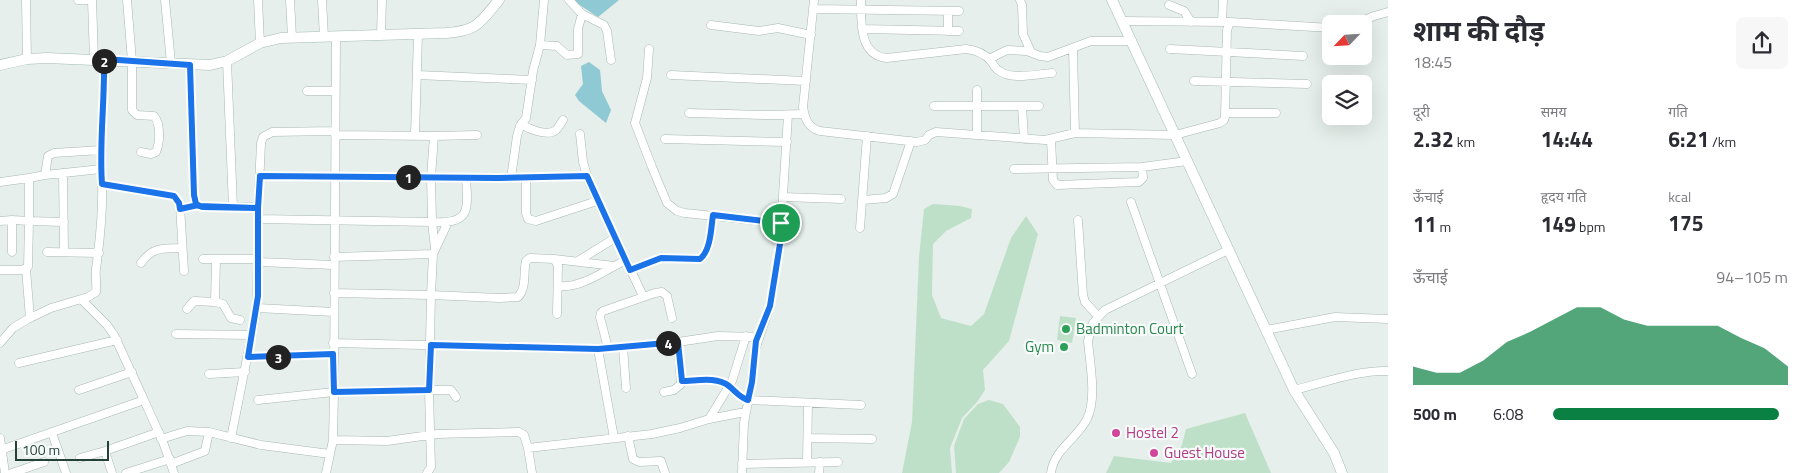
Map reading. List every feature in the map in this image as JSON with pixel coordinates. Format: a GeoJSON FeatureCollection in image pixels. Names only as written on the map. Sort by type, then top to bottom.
{"type":"FeatureCollection","features":[{"type":"Feature","properties":{"kind":"street"},"geometry":{"type":"LineString","coordinates":[[26,0],[27,59]]}},
{"type":"Feature","properties":{"kind":"street"},"geometry":{"type":"LineString","coordinates":[[0,343],[13,328],[30,318],[51,308],[82,300],[96,292],[96,268],[103,209],[101,150],[104,94],[92,0],[78,0]]}},
{"type":"Feature","properties":{"kind":"street"},"geometry":{"type":"LineString","coordinates":[[127,0],[132,60],[132,110],[137,115],[154,116],[158,124],[159,145],[156,152],[151,154],[141,152]]}},
{"type":"Feature","properties":{"kind":"street"},"geometry":{"type":"LineString","coordinates":[[164,0],[171,63]]}},
{"type":"Feature","properties":{"kind":"street"},"geometry":{"type":"LineString","coordinates":[[258,0],[260,42]]}},
{"type":"Feature","properties":{"kind":"street"},"geometry":{"type":"LineString","coordinates":[[290,0],[292,37]]}},
{"type":"Feature","properties":{"kind":"street"},"geometry":{"type":"LineString","coordinates":[[322,0],[324,37]]}},
{"type":"Feature","properties":{"kind":"street"},"geometry":{"type":"LineString","coordinates":[[381,35],[382,0]]}},
{"type":"Feature","properties":{"kind":"street"},"geometry":{"type":"LineString","coordinates":[[0,65],[27,59],[132,60],[210,65],[227,61],[260,42],[292,37],[336,37],[467,31],[481,21],[500,0]]}},
{"type":"Feature","properties":{"kind":"street"},"geometry":{"type":"LineString","coordinates":[[511,178],[517,136],[521,124],[526,118],[540,45],[544,0]]}},
{"type":"Feature","properties":{"kind":"street"},"geometry":{"type":"LineString","coordinates":[[569,0],[582,14],[604,25],[607,31],[611,60]]}},
{"type":"Feature","properties":{"kind":"street"},"geometry":{"type":"LineString","coordinates":[[814,0],[803,107],[810,127],[815,130],[921,142],[936,132],[1051,140],[1075,133],[1175,134],[1222,122],[1225,113],[1227,83],[1228,27],[1223,0]]}},
{"type":"Feature","properties":{"kind":"street"},"geometry":{"type":"LineString","coordinates":[[845,0],[845,10]]}},
{"type":"Feature","properties":{"kind":"street"},"geometry":{"type":"LineString","coordinates":[[861,0],[864,38],[869,49],[882,58],[966,49],[977,51],[989,59],[999,71],[1009,75],[1020,76],[1052,73]]}},
{"type":"Feature","properties":{"kind":"street"},"geometry":{"type":"LineString","coordinates":[[1020,0],[1022,5],[1023,34],[1031,52]]}},
{"type":"Feature","properties":{"kind":"street"},"geometry":{"type":"LineString","coordinates":[[1112,0],[1294,390],[1334,453],[1342,473]]}},
{"type":"Feature","properties":{"kind":"street"},"geometry":{"type":"LineString","coordinates":[[1167,2],[1174,12],[1174,21]]}},
{"type":"Feature","properties":{"kind":"street"},"geometry":{"type":"LineString","coordinates":[[1167,2],[1184,11],[1191,22]]}},
{"type":"Feature","properties":{"kind":"street"},"geometry":{"type":"LineString","coordinates":[[814,9],[959,11]]}},
{"type":"Feature","properties":{"kind":"street"},"geometry":{"type":"LineString","coordinates":[[948,11],[948,31]]}},
{"type":"Feature","properties":{"kind":"street"},"geometry":{"type":"LineString","coordinates":[[1372,17],[1388,12]]}},
{"type":"Feature","properties":{"kind":"street"},"geometry":{"type":"LineString","coordinates":[[540,45],[557,46],[567,55],[578,54],[578,29],[582,14]]}},
{"type":"Feature","properties":{"kind":"street"},"geometry":{"type":"LineString","coordinates":[[1122,21],[1226,22],[1322,27]]}},
{"type":"Feature","properties":{"kind":"street"},"geometry":{"type":"LineString","coordinates":[[711,25],[759,31],[778,28],[811,35]]}},
{"type":"Feature","properties":{"kind":"street"},"geometry":{"type":"LineString","coordinates":[[863,28],[959,31]]}},
{"type":"Feature","properties":{"kind":"street"},"geometry":{"type":"LineString","coordinates":[[415,135],[418,34]]}},
{"type":"Feature","properties":{"kind":"street"},"geometry":{"type":"LineString","coordinates":[[326,473],[333,440],[336,37]]}},
{"type":"Feature","properties":{"kind":"street"},"geometry":{"type":"LineString","coordinates":[[989,59],[1007,50],[1048,56],[1091,41],[1132,41]]}},
{"type":"Feature","properties":{"kind":"street"},"geometry":{"type":"LineString","coordinates":[[1072,48],[1075,133]]}},
{"type":"Feature","properties":{"kind":"street"},"geometry":{"type":"LineString","coordinates":[[649,49],[647,78],[635,123],[664,198],[672,208],[684,213],[781,223]]}},
{"type":"Feature","properties":{"kind":"street"},"geometry":{"type":"LineString","coordinates":[[1170,49],[1303,56]]}},
{"type":"Feature","properties":{"kind":"street"},"geometry":{"type":"LineString","coordinates":[[227,61],[233,207]]}},
{"type":"Feature","properties":{"kind":"street"},"geometry":{"type":"LineString","coordinates":[[190,65],[194,195],[198,205]]}},
{"type":"Feature","properties":{"kind":"street"},"geometry":{"type":"LineString","coordinates":[[417,75],[532,80]]}},
{"type":"Feature","properties":{"kind":"street"},"geometry":{"type":"LineString","coordinates":[[671,75],[806,81]]}},
{"type":"Feature","properties":{"kind":"street"},"geometry":{"type":"LineString","coordinates":[[1194,81],[1308,84]]}},
{"type":"Feature","properties":{"kind":"street"},"geometry":{"type":"LineString","coordinates":[[976,90],[977,135]]}},
{"type":"Feature","properties":{"kind":"street"},"geometry":{"type":"LineString","coordinates":[[307,91],[335,91]]}},
{"type":"Feature","properties":{"kind":"street"},"geometry":{"type":"LineString","coordinates":[[934,106],[1039,106]]}},
{"type":"Feature","properties":{"kind":"street"},"geometry":{"type":"LineString","coordinates":[[1022,106],[1024,139]]}},
{"type":"Feature","properties":{"kind":"street"},"geometry":{"type":"LineString","coordinates":[[689,113],[804,114]]}},
{"type":"Feature","properties":{"kind":"street"},"geometry":{"type":"LineString","coordinates":[[1225,113],[1276,113]]}},
{"type":"Feature","properties":{"kind":"street"},"geometry":{"type":"LineString","coordinates":[[742,473],[746,412],[752,382],[755,350],[770,306],[780,244],[788,115]]}},
{"type":"Feature","properties":{"kind":"street"},"geometry":{"type":"LineString","coordinates":[[521,124],[532,130],[551,132],[558,128],[563,120]]}},
{"type":"Feature","properties":{"kind":"street"},"geometry":{"type":"LineString","coordinates":[[231,438],[257,308],[258,208],[261,143],[263,137],[272,132],[434,136],[477,135]]}},
{"type":"Feature","properties":{"kind":"street"},"geometry":{"type":"LineString","coordinates":[[580,134],[581,153],[587,176],[644,296]]}},
{"type":"Feature","properties":{"kind":"street"},"geometry":{"type":"LineString","coordinates":[[428,473],[431,467],[429,390],[434,252],[432,177],[434,136]]}},
{"type":"Feature","properties":{"kind":"street"},"geometry":{"type":"LineString","coordinates":[[860,228],[867,136]]}},
{"type":"Feature","properties":{"kind":"street"},"geometry":{"type":"LineString","coordinates":[[666,139],[787,142]]}},
{"type":"Feature","properties":{"kind":"street"},"geometry":{"type":"LineString","coordinates":[[1051,140],[1054,183],[1057,186],[1139,182],[1143,178],[1142,167]]}},
{"type":"Feature","properties":{"kind":"street"},"geometry":{"type":"LineString","coordinates":[[863,200],[886,198],[893,194],[911,141]]}},
{"type":"Feature","properties":{"kind":"street"},"geometry":{"type":"LineString","coordinates":[[45,175],[46,158],[50,154],[101,150]]}},
{"type":"Feature","properties":{"kind":"street"},"geometry":{"type":"LineString","coordinates":[[1014,169],[1142,167],[1187,161]]}},
{"type":"Feature","properties":{"kind":"street"},"geometry":{"type":"LineString","coordinates":[[0,182],[101,169]]}},
{"type":"Feature","properties":{"kind":"street"},"geometry":{"type":"LineString","coordinates":[[63,173],[64,252]]}},
{"type":"Feature","properties":{"kind":"street"},"geometry":{"type":"LineString","coordinates":[[260,176],[466,178],[587,176]]}},
{"type":"Feature","properties":{"kind":"street"},"geometry":{"type":"LineString","coordinates":[[29,178],[29,264],[26,269],[30,318]]}},
{"type":"Feature","properties":{"kind":"street"},"geometry":{"type":"LineString","coordinates":[[258,219],[448,222],[459,218],[466,211],[466,178]]}},
{"type":"Feature","properties":{"kind":"street"},"geometry":{"type":"LineString","coordinates":[[526,178],[526,213],[528,219],[531,220],[536,221],[597,200]]}},
{"type":"Feature","properties":{"kind":"street"},"geometry":{"type":"LineString","coordinates":[[102,184],[174,196],[179,203],[180,209],[184,271]]}},
{"type":"Feature","properties":{"kind":"street"},"geometry":{"type":"LineString","coordinates":[[783,197],[841,200]]}},
{"type":"Feature","properties":{"kind":"street"},"geometry":{"type":"LineString","coordinates":[[1131,202],[1192,374]]}},
{"type":"Feature","properties":{"kind":"street"},"geometry":{"type":"LineString","coordinates":[[180,209],[198,205],[202,207],[258,208]]}},
{"type":"Feature","properties":{"kind":"street"},"geometry":{"type":"LineString","coordinates":[[630,270],[661,258],[700,259],[707,248],[713,215]]}},
{"type":"Feature","properties":{"kind":"street"},"geometry":{"type":"LineString","coordinates":[[12,220],[12,252]]}},
{"type":"Feature","properties":{"kind":"street"},"geometry":{"type":"LineString","coordinates":[[1078,220],[1083,295],[1086,302],[1098,316]]}},
{"type":"Feature","properties":{"kind":"street"},"geometry":{"type":"LineString","coordinates":[[0,221],[64,222]]}},
{"type":"Feature","properties":{"kind":"street"},"geometry":{"type":"LineString","coordinates":[[434,252],[448,222]]}},
{"type":"Feature","properties":{"kind":"street"},"geometry":{"type":"LineString","coordinates":[[578,261],[615,238]]}},
{"type":"Feature","properties":{"kind":"street"},"geometry":{"type":"LineString","coordinates":[[141,263],[154,250],[182,248]]}},
{"type":"Feature","properties":{"kind":"street"},"geometry":{"type":"LineString","coordinates":[[1051,473],[1052,463],[1057,455],[1084,426],[1091,409],[1088,342],[1089,333],[1098,316],[1116,303],[1228,250]]}},
{"type":"Feature","properties":{"kind":"street"},"geometry":{"type":"LineString","coordinates":[[47,252],[99,253]]}},
{"type":"Feature","properties":{"kind":"street"},"geometry":{"type":"LineString","coordinates":[[203,259],[334,261],[434,252]]}},
{"type":"Feature","properties":{"kind":"street"},"geometry":{"type":"LineString","coordinates":[[334,293],[518,297],[523,288],[526,261],[530,258],[554,258],[615,266]]}},
{"type":"Feature","properties":{"kind":"street"},"geometry":{"type":"LineString","coordinates":[[554,258],[558,265],[557,314]]}},
{"type":"Feature","properties":{"kind":"street"},"geometry":{"type":"LineString","coordinates":[[215,302],[216,259]]}},
{"type":"Feature","properties":{"kind":"street"},"geometry":{"type":"LineString","coordinates":[[558,286],[573,286],[626,260]]}},
{"type":"Feature","properties":{"kind":"street"},"geometry":{"type":"LineString","coordinates":[[0,270],[26,269]]}},
{"type":"Feature","properties":{"kind":"street"},"geometry":{"type":"LineString","coordinates":[[608,348],[601,313],[603,311],[659,292],[667,296],[672,318]]}},
{"type":"Feature","properties":{"kind":"street"},"geometry":{"type":"LineString","coordinates":[[82,300],[107,325],[117,340],[160,436],[174,473]]}},
{"type":"Feature","properties":{"kind":"street"},"geometry":{"type":"LineString","coordinates":[[187,308],[194,301],[215,302],[224,306],[231,318],[240,320]]}},
{"type":"Feature","properties":{"kind":"street"},"geometry":{"type":"LineString","coordinates":[[257,308],[334,312]]}},
{"type":"Feature","properties":{"kind":"street"},"geometry":{"type":"LineString","coordinates":[[1266,330],[1335,317],[1388,320]]}},
{"type":"Feature","properties":{"kind":"street"},"geometry":{"type":"LineString","coordinates":[[176,334],[252,335]]}},
{"type":"Feature","properties":{"kind":"street"},"geometry":{"type":"LineString","coordinates":[[334,343],[598,349],[678,342],[718,336],[758,337]]}},
{"type":"Feature","properties":{"kind":"street"},"geometry":{"type":"LineString","coordinates":[[709,419],[730,386],[746,336]]}},
{"type":"Feature","properties":{"kind":"street"},"geometry":{"type":"LineString","coordinates":[[18,363],[117,340]]}},
{"type":"Feature","properties":{"kind":"street"},"geometry":{"type":"LineString","coordinates":[[664,392],[679,387],[682,381],[678,342]]}},
{"type":"Feature","properties":{"kind":"street"},"geometry":{"type":"LineString","coordinates":[[623,347],[626,388]]}},
{"type":"Feature","properties":{"kind":"street"},"geometry":{"type":"LineString","coordinates":[[598,349],[614,438]]}},
{"type":"Feature","properties":{"kind":"street"},"geometry":{"type":"LineString","coordinates":[[248,357],[333,354]]}},
{"type":"Feature","properties":{"kind":"street"},"geometry":{"type":"LineString","coordinates":[[1294,390],[1366,373],[1388,371]]}},
{"type":"Feature","properties":{"kind":"street"},"geometry":{"type":"LineString","coordinates":[[79,390],[132,372]]}},
{"type":"Feature","properties":{"kind":"street"},"geometry":{"type":"LineString","coordinates":[[209,374],[245,372]]}},
{"type":"Feature","properties":{"kind":"street"},"geometry":{"type":"LineString","coordinates":[[682,381],[721,381],[730,386],[741,398],[748,400],[861,405]]}},
{"type":"Feature","properties":{"kind":"street"},"geometry":{"type":"LineString","coordinates":[[258,400],[334,392],[429,390],[451,390],[456,397]]}},
{"type":"Feature","properties":{"kind":"street"},"geometry":{"type":"LineString","coordinates":[[0,446],[52,432],[144,400]]}},
{"type":"Feature","properties":{"kind":"street"},"geometry":{"type":"LineString","coordinates":[[807,462],[808,403]]}},
{"type":"Feature","properties":{"kind":"street"},"geometry":{"type":"LineString","coordinates":[[528,448],[664,432],[709,419],[746,412]]}},
{"type":"Feature","properties":{"kind":"street"},"geometry":{"type":"LineString","coordinates":[[80,458],[160,436],[187,431],[209,432],[278,448],[330,454]]}},
{"type":"Feature","properties":{"kind":"street"},"geometry":{"type":"LineString","coordinates":[[52,432],[66,473]]}},
{"type":"Feature","properties":{"kind":"street"},"geometry":{"type":"LineString","coordinates":[[126,473],[205,451],[209,432]]}},
{"type":"Feature","properties":{"kind":"street"},"geometry":{"type":"LineString","coordinates":[[333,440],[387,441],[431,435],[519,432],[524,435],[532,473]]}},
{"type":"Feature","properties":{"kind":"street"},"geometry":{"type":"LineString","coordinates":[[628,436],[633,459],[639,462],[660,462],[665,473]]}},
{"type":"Feature","properties":{"kind":"street"},"geometry":{"type":"LineString","coordinates":[[0,438],[3,468]]}},
{"type":"Feature","properties":{"kind":"street"},"geometry":{"type":"LineString","coordinates":[[808,438],[872,439]]}},
{"type":"Feature","properties":{"kind":"street"},"geometry":{"type":"LineString","coordinates":[[105,451],[112,473]]}},
{"type":"Feature","properties":{"kind":"street"},"geometry":{"type":"LineString","coordinates":[[12,473],[44,462]]}},
{"type":"Feature","properties":{"kind":"street"},"geometry":{"type":"LineString","coordinates":[[820,462],[820,473]]}},
{"type":"Feature","properties":{"kind":"street"},"geometry":{"type":"LineString","coordinates":[[742,464],[838,462]]}},
{"type":"Feature","properties":{"kind":"green space"},"geometry":{"type":"Polygon","coordinates":[[[933,204],[972,209],[971,218],[946,231],[933,244],[932,295],[941,318],[971,326],[984,314],[1011,238],[1026,216],[1038,234],[1009,341],[983,370],[985,390],[962,418],[950,448],[952,473],[902,473],[912,422],[919,257],[924,209],[933,204]]]}},
{"type":"Feature","properties":{"kind":"green space","name":"Badminton Court"},"geometry":{"type":"Polygon","coordinates":[[[1060,316],[1076,318],[1072,343],[1057,340],[1060,316]]]}},
{"type":"Feature","properties":{"kind":"green space"},"geometry":{"type":"Polygon","coordinates":[[[989,400],[1003,404],[1020,427],[1020,437],[1009,462],[999,473],[956,473],[954,446],[964,419],[978,404],[989,400]]]}},
{"type":"Feature","properties":{"kind":"green space"},"geometry":{"type":"Polygon","coordinates":[[[1245,413],[1271,473],[1106,473],[1114,456],[1171,463],[1182,445],[1186,429],[1245,413]]]}},
{"type":"Feature","properties":{"kind":"water"},"geometry":{"type":"Polygon","coordinates":[[[572,0],[619,0],[598,17],[572,0]]]}},
{"type":"Feature","properties":{"kind":"water"},"geometry":{"type":"Polygon","coordinates":[[[589,62],[600,70],[602,91],[611,110],[606,123],[579,101],[575,95],[583,84],[581,66],[589,62]]]}},
{"type":"Feature","properties":{"kind":"place","name":"Badminton Court"},"geometry":{"type":"Point","coordinates":[1066,329]}},
{"type":"Feature","properties":{"kind":"place","name":"Gym"},"geometry":{"type":"Point","coordinates":[1064,347]}},
{"type":"Feature","properties":{"kind":"place","name":"Hostel 2"},"geometry":{"type":"Point","coordinates":[1116,433]}},
{"type":"Feature","properties":{"kind":"place","name":"Guest House"},"geometry":{"type":"Point","coordinates":[1154,453]}},
{"type":"Feature","properties":{"kind":"route"},"geometry":{"type":"LineString","coordinates":[[781,223],[713,215],[707,248],[700,259],[661,258],[630,270],[587,176],[559,178],[260,176],[258,208],[202,207],[199,206],[196,204],[194,195],[190,65],[104,59],[101,129],[102,184],[169,194],[177,198],[180,209],[187,209],[198,205],[202,207],[233,207],[258,208],[258,296],[256,318],[248,357],[333,354],[334,392],[429,390],[431,345],[598,349],[678,342],[682,381],[721,381],[730,386],[741,398],[748,400],[752,382],[756,341],[770,306],[780,244],[781,223]]}}]}
